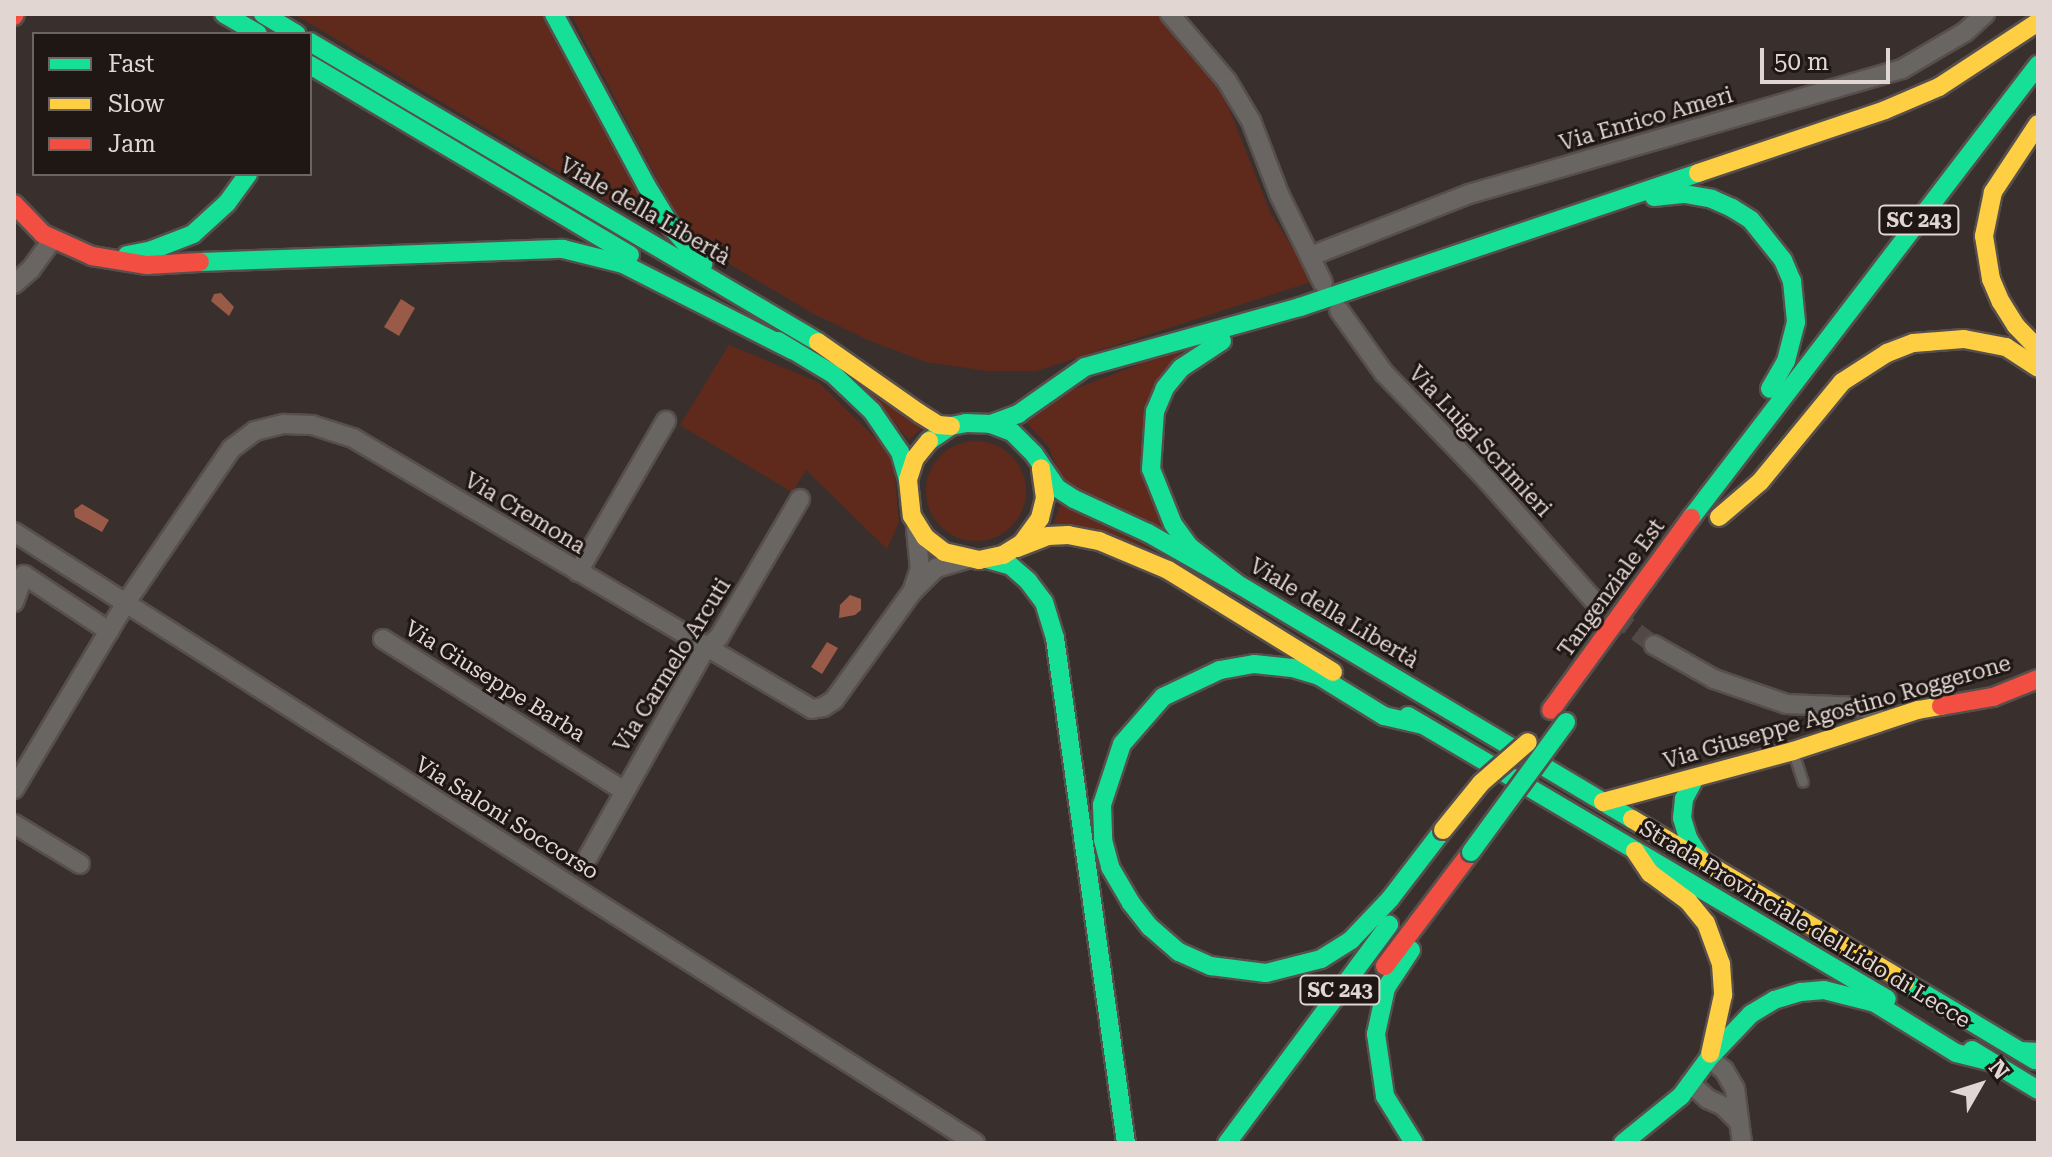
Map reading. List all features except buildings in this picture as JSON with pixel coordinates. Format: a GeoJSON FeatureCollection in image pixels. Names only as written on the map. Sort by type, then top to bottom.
{"type":"FeatureCollection","features":[{"type":"Feature","properties":{"kind":"main road"},"geometry":{"type":"LineString","coordinates":[[207,14],[231,32]]}},
{"type":"Feature","properties":{"kind":"main road"},"geometry":{"type":"LineString","coordinates":[[224,14],[255,32]]}},
{"type":"Feature","properties":{"kind":"main road"},"geometry":{"type":"LineString","coordinates":[[263,14],[293,32]]}},
{"type":"Feature","properties":{"kind":"main road"},"geometry":{"type":"LineString","coordinates":[[554,14],[672,228],[695,257],[750,300]]}},
{"type":"Feature","properties":{"kind":"main road"},"geometry":{"type":"LineString","coordinates":[[991,424],[1030,407],[1085,367],[1300,307],[1885,110],[1939,87],[2038,22]]}},
{"type":"Feature","properties":{"kind":"main road","name":"Viale della Libertà"},"geometry":{"type":"LineString","coordinates":[[312,43],[831,348],[928,419],[951,426],[991,424],[1024,442],[1057,488],[1074,499],[1148,533],[1236,583],[1603,802]]}},
{"type":"Feature","properties":{"kind":"main road","name":"Tangenziale Est"},"geometry":{"type":"LineString","coordinates":[[1448,834],[1481,783],[1528,742],[1702,504],[2038,65]]}},
{"type":"Feature","properties":{"kind":"main road","name":"Viale della Libertà"},"geometry":{"type":"LineString","coordinates":[[312,66],[833,374],[872,411],[900,452],[908,480],[913,518]]}},
{"type":"Feature","properties":{"kind":"main road","name":"SC 243"},"geometry":{"type":"LineString","coordinates":[[1977,183],[2038,103]]}},
{"type":"Feature","properties":{"kind":"main road"},"geometry":{"type":"LineString","coordinates":[[2038,124],[1993,192],[1984,236],[1986,258],[1996,290],[2016,326],[2038,349]]}},
{"type":"Feature","properties":{"kind":"main road"},"geometry":{"type":"LineString","coordinates":[[92,256],[152,250],[193,234],[227,203],[247,176]]}},
{"type":"Feature","properties":{"kind":"main road"},"geometry":{"type":"LineString","coordinates":[[1595,210],[1666,194],[1712,199],[1751,220],[1783,260],[1792,281],[1796,322],[1786,361],[1777,379],[1725,451],[1702,504]]}},
{"type":"Feature","properties":{"kind":"main road"},"geometry":{"type":"LineString","coordinates":[[14,204],[53,239],[92,256],[147,265],[563,249],[592,254],[623,264],[792,350]]}},
{"type":"Feature","properties":{"kind":"main road"},"geometry":{"type":"LineString","coordinates":[[1236,583],[1190,547],[1159,497],[1151,469],[1155,411],[1165,388],[1181,368],[1201,352],[1300,307]]}},
{"type":"Feature","properties":{"kind":"main road"},"geometry":{"type":"LineString","coordinates":[[1836,365],[1714,524],[1760,482],[1842,382],[1887,353],[1939,339],[1974,340],[2006,347],[2038,368]]}},
{"type":"Feature","properties":{"kind":"main road"},"geometry":{"type":"LineString","coordinates":[[908,480],[922,448],[951,426]]}},
{"type":"Feature","properties":{"kind":"main road"},"geometry":{"type":"LineString","coordinates":[[1014,549],[1029,536],[1040,518],[1045,488],[1041,468]]}},
{"type":"Feature","properties":{"kind":"main road"},"geometry":{"type":"LineString","coordinates":[[913,518],[934,545],[967,559],[987,559],[1011,566],[1044,602],[1055,638],[1126,1143]]}},
{"type":"Feature","properties":{"kind":"main road"},"geometry":{"type":"LineString","coordinates":[[987,559],[1048,536],[1068,535],[1099,541],[1168,570],[1589,824],[1603,802]]}},
{"type":"Feature","properties":{"kind":"main road"},"geometry":{"type":"LineString","coordinates":[[1423,725],[1384,716],[1319,676],[1292,668],[1254,664],[1220,670],[1163,697],[1122,744],[1102,805],[1103,840],[1110,867],[1131,903],[1150,927],[1179,952],[1211,966],[1266,973],[1289,970],[1321,959],[1351,940],[1448,834]]}},
{"type":"Feature","properties":{"kind":"main road","name":"Via Giuseppe Agostino Roggerone"},"geometry":{"type":"LineString","coordinates":[[1603,802],[1793,751],[1918,710],[1993,697],[2038,679]]}},
{"type":"Feature","properties":{"kind":"main road"},"geometry":{"type":"LineString","coordinates":[[1414,1143],[1385,1096],[1376,1034],[1386,988],[1476,855],[1517,807],[1544,754],[1571,716]]}},
{"type":"Feature","properties":{"kind":"main road"},"geometry":{"type":"LineString","coordinates":[[1695,778],[1684,799],[1682,818],[1688,838],[1703,862]]}},
{"type":"Feature","properties":{"kind":"main road","name":"Strada Provinciale del Lido di Lecce"},"geometry":{"type":"LineString","coordinates":[[1603,802],[2029,1051],[2038,1062]]}},
{"type":"Feature","properties":{"kind":"main road","name":"Strada Provinciale del Lido di Lecce"},"geometry":{"type":"LineString","coordinates":[[1589,824],[2038,1090]]}},
{"type":"Feature","properties":{"kind":"main road","name":"SC 243"},"geometry":{"type":"LineString","coordinates":[[1227,1143],[1448,834]]}},
{"type":"Feature","properties":{"kind":"main road"},"geometry":{"type":"LineString","coordinates":[[1635,851],[1650,873],[1688,901],[1706,923],[1721,964],[1723,995],[1709,1058]]}},
{"type":"Feature","properties":{"kind":"main road","name":"SC 243"},"geometry":{"type":"LineString","coordinates":[[1368,989],[1476,855]]}},
{"type":"Feature","properties":{"kind":"main road"},"geometry":{"type":"LineString","coordinates":[[1623,1143],[1657,1118],[1751,1014],[1774,1000],[1801,992],[1824,990],[1875,1003],[1956,1053],[1989,1061]]}},
{"type":"Feature","properties":{"kind":"street"},"geometry":{"type":"LineString","coordinates":[[1170,14],[1227,81],[1251,121],[1279,194],[1323,283]]}},
{"type":"Feature","properties":{"kind":"street","name":"Via Enrico Ameri"},"geometry":{"type":"LineString","coordinates":[[1311,256],[1469,194],[1902,69],[1965,32],[1985,14]]}},
{"type":"Feature","properties":{"kind":"street"},"geometry":{"type":"LineString","coordinates":[[14,284],[31,269],[53,239]]}},
{"type":"Feature","properties":{"kind":"street","name":"Via Luigi Scrimieri"},"geometry":{"type":"LineString","coordinates":[[1339,310],[1384,373],[1487,480],[1593,600]]}},
{"type":"Feature","properties":{"kind":"street"},"geometry":{"type":"LineString","coordinates":[[578,572],[666,421]]}},
{"type":"Feature","properties":{"kind":"street","name":"Via Cremona"},"geometry":{"type":"LineString","coordinates":[[14,789],[125,604],[231,449],[255,431],[284,424],[312,425],[353,438],[812,709],[834,700],[912,592],[936,568],[967,559]]}},
{"type":"Feature","properties":{"kind":"street","name":"Via Carmelo Arcuti"},"geometry":{"type":"LineString","coordinates":[[588,857],[619,804],[623,790],[706,648],[719,637],[800,499]]}},
{"type":"Feature","properties":{"kind":"street","name":"Via Cremona"},"geometry":{"type":"LineString","coordinates":[[912,592],[921,553],[913,518]]}},
{"type":"Feature","properties":{"kind":"street","name":"Via Saloni Soccorso"},"geometry":{"type":"LineString","coordinates":[[14,532],[975,1143]]}},
{"type":"Feature","properties":{"kind":"street"},"geometry":{"type":"LineString","coordinates":[[14,602],[19,572],[109,631]]}},
{"type":"Feature","properties":{"kind":"street","name":"Via Giuseppe Barba"},"geometry":{"type":"LineString","coordinates":[[383,639],[623,790]]}},
{"type":"Feature","properties":{"kind":"street"},"geometry":{"type":"LineString","coordinates":[[1654,645],[1714,679],[1786,704],[1860,707],[1874,712],[1877,722]]}},
{"type":"Feature","properties":{"kind":"street"},"geometry":{"type":"LineString","coordinates":[[14,824],[80,864]]}},
{"type":"Feature","properties":{"kind":"street"},"geometry":{"type":"LineString","coordinates":[[1709,1058],[1724,1070],[1735,1089],[1742,1143]]}},
{"type":"Feature","properties":{"kind":"street"},"geometry":{"type":"LineString","coordinates":[[1690,1083],[1723,1106],[1738,1121]]}},
{"type":"Feature","properties":{"kind":"lane"},"geometry":{"type":"LineString","coordinates":[[1793,751],[1803,782]]}},
{"type":"Feature","properties":{"kind":"shaded area"},"geometry":{"type":"Polygon","coordinates":[[[294,14],[544,14],[673,240],[294,14]]]}},
{"type":"Feature","properties":{"kind":"shaded area"},"geometry":{"type":"Polygon","coordinates":[[[571,14],[1157,14],[1196,54],[1226,101],[1270,212],[1314,281],[1036,371],[987,371],[926,362],[868,340],[814,314],[731,265],[704,244],[677,217],[571,14]]]}},
{"type":"Feature","properties":{"kind":"shaded area"},"geometry":{"type":"Polygon","coordinates":[[[221,293],[234,307],[229,316],[211,301],[214,294],[221,293]]]}},
{"type":"Feature","properties":{"kind":"shaded area"},"geometry":{"type":"Polygon","coordinates":[[[401,299],[415,308],[399,336],[384,327],[401,299]]]}},
{"type":"Feature","properties":{"kind":"shaded area"},"geometry":{"type":"Polygon","coordinates":[[[729,345],[818,382],[893,455],[899,522],[887,549],[806,470],[792,492],[680,425],[729,345]]]}},
{"type":"Feature","properties":{"kind":"shaded area"},"geometry":{"type":"Polygon","coordinates":[[[1187,346],[1155,388],[1170,536],[1064,484],[1048,446],[1025,421],[1059,395],[1187,346]]]}},
{"type":"Feature","properties":{"kind":"shaded area"},"geometry":{"type":"Polygon","coordinates":[[[870,393],[923,427],[909,440],[870,393]]]}},
{"type":"Feature","properties":{"kind":"shaded area"},"geometry":{"type":"Polygon","coordinates":[[[976,441],[995,445],[1011,456],[1022,472],[1026,491],[1022,510],[1011,526],[995,537],[976,541],[957,537],[941,526],[930,510],[926,491],[930,472],[941,456],[957,445],[976,441]]]}},
{"type":"Feature","properties":{"kind":"shaded area"},"geometry":{"type":"Polygon","coordinates":[[[82,504],[109,520],[102,532],[75,517],[74,510],[82,504]]]}},
{"type":"Feature","properties":{"kind":"shaded area"},"geometry":{"type":"Polygon","coordinates":[[[1060,505],[1153,549],[1053,526],[1060,505]]]}},
{"type":"Feature","properties":{"kind":"shaded area"},"geometry":{"type":"Polygon","coordinates":[[[850,595],[861,599],[861,610],[855,615],[839,618],[840,605],[850,595]]]}},
{"type":"Feature","properties":{"kind":"shaded area"},"geometry":{"type":"Polygon","coordinates":[[[827,642],[838,648],[822,674],[811,667],[827,642]]]}},
{"type":"Feature","properties":{"kind":"tunnel"},"geometry":{"type":"LineString","coordinates":[[1593,600],[1654,645]]}},
{"type":"Feature","properties":{"kind":"traffic: fast"},"geometry":{"type":"LineString","coordinates":[[224,14],[255,32]]}},
{"type":"Feature","properties":{"kind":"traffic: fast"},"geometry":{"type":"LineString","coordinates":[[263,14],[293,32]]}},
{"type":"Feature","properties":{"kind":"traffic: fast"},"geometry":{"type":"LineString","coordinates":[[554,14],[646,185],[672,228],[703,264]]}},
{"type":"Feature","properties":{"kind":"traffic: fast"},"geometry":{"type":"LineString","coordinates":[[312,43],[818,342]]}},
{"type":"Feature","properties":{"kind":"traffic: fast"},"geometry":{"type":"LineString","coordinates":[[1691,518],[2038,65]]}},
{"type":"Feature","properties":{"kind":"traffic: fast"},"geometry":{"type":"LineString","coordinates":[[312,66],[630,255]]}},
{"type":"Feature","properties":{"kind":"traffic: fast"},"geometry":{"type":"LineString","coordinates":[[991,424],[1018,414],[1085,367],[1300,307],[1698,173]]}},
{"type":"Feature","properties":{"kind":"traffic: fast"},"geometry":{"type":"LineString","coordinates":[[127,255],[152,250],[193,234],[227,203],[247,176]]}},
{"type":"Feature","properties":{"kind":"traffic: fast"},"geometry":{"type":"LineString","coordinates":[[1654,197],[1685,194],[1712,199],[1732,208],[1751,220],[1783,260],[1792,281],[1796,322],[1786,361],[1770,389]]}},
{"type":"Feature","properties":{"kind":"traffic: fast"},"geometry":{"type":"LineString","coordinates":[[200,262],[563,249],[623,264],[792,350]]}},
{"type":"Feature","properties":{"kind":"traffic: fast"},"geometry":{"type":"LineString","coordinates":[[778,341],[833,374],[872,411],[900,452],[908,480]]}},
{"type":"Feature","properties":{"kind":"traffic: fast"},"geometry":{"type":"LineString","coordinates":[[1222,341],[1181,368],[1165,388],[1155,411],[1151,469],[1173,524],[1190,547],[1236,583]]}},
{"type":"Feature","properties":{"kind":"traffic: fast"},"geometry":{"type":"LineString","coordinates":[[929,441],[951,426],[966,423],[991,424],[1012,432],[1034,454],[1057,488],[1074,499],[1148,533],[1236,583],[1632,819]]}},
{"type":"Feature","properties":{"kind":"traffic: fast"},"geometry":{"type":"LineString","coordinates":[[987,559],[1011,566],[1028,581],[1044,602],[1055,638],[1126,1143]]}},
{"type":"Feature","properties":{"kind":"traffic: fast"},"geometry":{"type":"LineString","coordinates":[[1423,725],[1384,716],[1319,676],[1292,668],[1254,664],[1220,670],[1163,697],[1122,744],[1102,805],[1103,840],[1110,867],[1131,903],[1150,927],[1179,952],[1211,966],[1266,973],[1321,959],[1351,940],[1390,899],[1443,830]]}},
{"type":"Feature","properties":{"kind":"traffic: fast"},"geometry":{"type":"LineString","coordinates":[[1408,716],[1887,999]]}},
{"type":"Feature","properties":{"kind":"traffic: fast"},"geometry":{"type":"LineString","coordinates":[[1471,852],[1566,722]]}},
{"type":"Feature","properties":{"kind":"traffic: fast"},"geometry":{"type":"LineString","coordinates":[[1695,778],[1684,799],[1682,818],[1688,838],[1701,859]]}},
{"type":"Feature","properties":{"kind":"traffic: fast"},"geometry":{"type":"LineString","coordinates":[[1227,1143],[1389,925]]}},
{"type":"Feature","properties":{"kind":"traffic: fast"},"geometry":{"type":"LineString","coordinates":[[1411,950],[1386,988],[1376,1034],[1385,1096],[1414,1143]]}},
{"type":"Feature","properties":{"kind":"traffic: fast"},"geometry":{"type":"LineString","coordinates":[[1905,982],[2035,1060]]}},
{"type":"Feature","properties":{"kind":"traffic: fast"},"geometry":{"type":"LineString","coordinates":[[1623,1143],[1681,1096],[1709,1058],[1751,1014],[1774,1000],[1801,992],[1824,990],[1875,1003],[1956,1053],[1989,1061]]}},
{"type":"Feature","properties":{"kind":"traffic: fast"},"geometry":{"type":"LineString","coordinates":[[1972,1050],[2038,1090]]}},
{"type":"Feature","properties":{"kind":"traffic: fast"},"geometry":{"type":"LineString","coordinates":[[2020,1051],[2038,1052]]}},
{"type":"Feature","properties":{"kind":"traffic: slow"},"geometry":{"type":"LineString","coordinates":[[1698,173],[1885,110],[1939,87],[2038,22]]}},
{"type":"Feature","properties":{"kind":"traffic: slow"},"geometry":{"type":"LineString","coordinates":[[2038,124],[1993,192],[1984,236],[1991,279],[2001,302],[2016,326],[2038,349]]}},
{"type":"Feature","properties":{"kind":"traffic: slow"},"geometry":{"type":"LineString","coordinates":[[1719,517],[1760,482],[1842,382],[1887,353],[1913,343],[1964,339],[2006,347],[2038,368]]}},
{"type":"Feature","properties":{"kind":"traffic: slow"},"geometry":{"type":"LineString","coordinates":[[818,342],[919,413],[938,425],[951,426]]}},
{"type":"Feature","properties":{"kind":"traffic: slow"},"geometry":{"type":"LineString","coordinates":[[929,441],[915,458],[908,480],[912,516],[925,537],[944,552],[979,560],[1003,555],[1022,543],[1040,518],[1045,498],[1041,468]]}},
{"type":"Feature","properties":{"kind":"traffic: slow"},"geometry":{"type":"LineString","coordinates":[[1017,548],[1048,536],[1068,535],[1099,541],[1168,570],[1333,672]]}},
{"type":"Feature","properties":{"kind":"traffic: slow"},"geometry":{"type":"LineString","coordinates":[[1603,802],[1793,751],[1918,710],[1941,706]]}},
{"type":"Feature","properties":{"kind":"traffic: slow"},"geometry":{"type":"LineString","coordinates":[[1443,830],[1481,783],[1528,742]]}},
{"type":"Feature","properties":{"kind":"traffic: slow"},"geometry":{"type":"LineString","coordinates":[[1632,819],[1905,982]]}},
{"type":"Feature","properties":{"kind":"traffic: slow"},"geometry":{"type":"LineString","coordinates":[[1635,851],[1650,873],[1688,901],[1706,923],[1721,964],[1723,995],[1710,1054]]}},
{"type":"Feature","properties":{"kind":"traffic: jam"},"geometry":{"type":"LineString","coordinates":[[14,204],[43,234],[92,256],[147,265],[200,262]]}},
{"type":"Feature","properties":{"kind":"traffic: jam"},"geometry":{"type":"LineString","coordinates":[[1551,710],[1691,518]]}},
{"type":"Feature","properties":{"kind":"traffic: jam"},"geometry":{"type":"LineString","coordinates":[[1941,706],[1993,697],[2038,679]]}},
{"type":"Feature","properties":{"kind":"traffic: jam"},"geometry":{"type":"LineString","coordinates":[[1385,966],[1471,852]]}}]}
